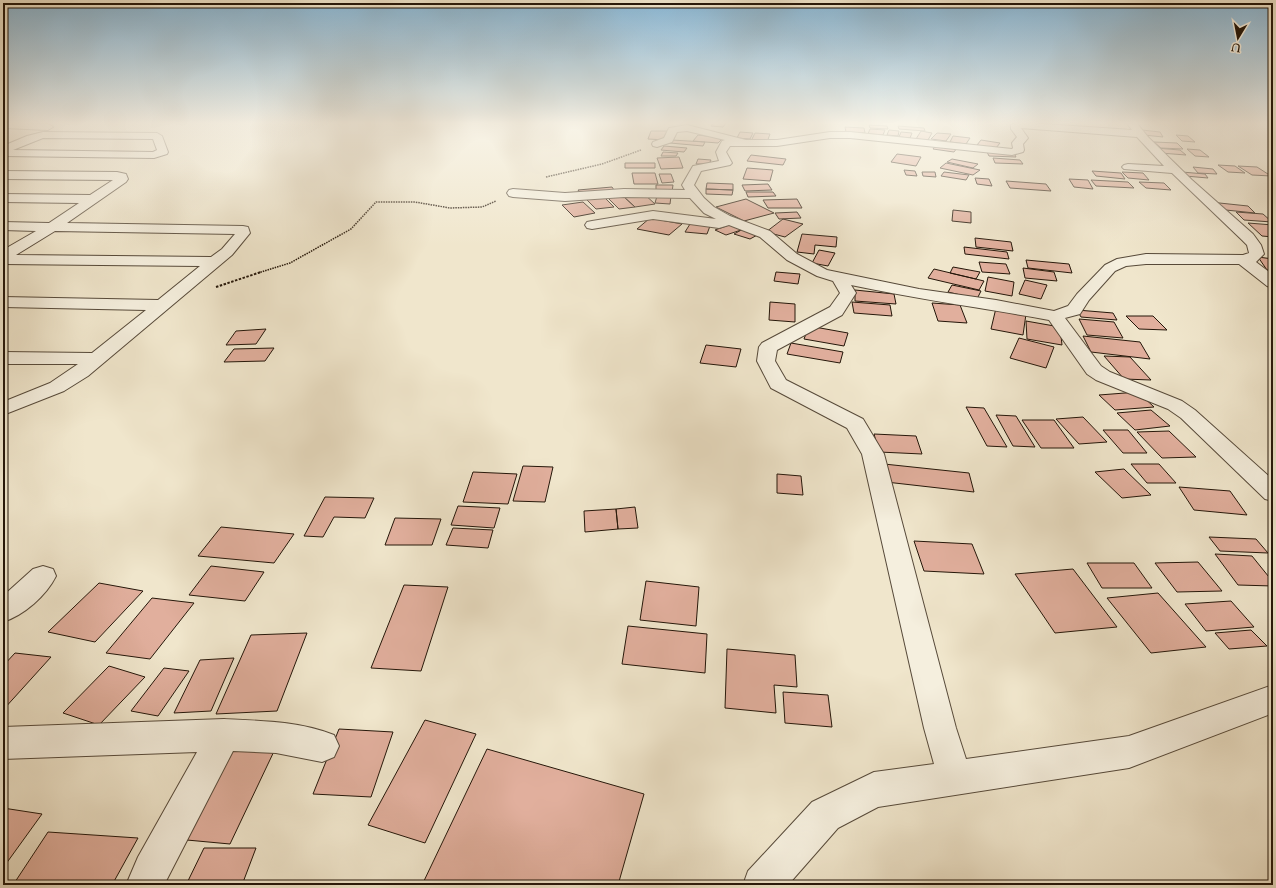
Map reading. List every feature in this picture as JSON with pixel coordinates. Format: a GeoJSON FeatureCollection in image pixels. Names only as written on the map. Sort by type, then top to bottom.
{"type":"FeatureCollection","features":[{"type":"Feature","properties":{"kind":"street"},"geometry":{"type":"LineString","coordinates":[[723,163],[697,168],[688,185],[693,194],[709,210],[725,219],[765,234],[808,267],[839,278],[926,295],[1003,306],[1055,316],[1074,310],[1083,297],[1110,268],[1122,262],[1146,259],[1242,260],[1250,259],[1256,256],[1257,247],[1167,163]]}},
{"type":"Feature","properties":{"kind":"street"},"geometry":{"type":"LineString","coordinates":[[1128,167],[1173,170]]}},
{"type":"Feature","properties":{"kind":"street"},"geometry":{"type":"LineString","coordinates":[[3,175],[122,176],[122,178],[52,227],[3,256]]}},
{"type":"Feature","properties":{"kind":"street"},"geometry":{"type":"LineString","coordinates":[[513,193],[565,197],[624,193],[693,194]]}},
{"type":"Feature","properties":{"kind":"street"},"geometry":{"type":"LineString","coordinates":[[3,198],[92,199]]}},
{"type":"Feature","properties":{"kind":"street"},"geometry":{"type":"LineString","coordinates":[[592,225],[654,215],[718,224],[724,224],[725,219]]}},
{"type":"Feature","properties":{"kind":"street"},"geometry":{"type":"LineString","coordinates":[[3,226],[244,230],[227,252],[81,372],[58,386],[3,409]]}},
{"type":"Feature","properties":{"kind":"street"},"geometry":{"type":"LineString","coordinates":[[3,259],[214,262]]}},
{"type":"Feature","properties":{"kind":"street"},"geometry":{"type":"LineString","coordinates":[[1242,260],[1273,283]]}},
{"type":"Feature","properties":{"kind":"street"},"geometry":{"type":"LineString","coordinates":[[839,278],[848,293],[836,311],[768,347],[766,361],[778,384],[855,424],[873,454],[940,728],[955,777]]}},
{"type":"Feature","properties":{"kind":"street"},"geometry":{"type":"LineString","coordinates":[[3,302],[162,305]]}},
{"type":"Feature","properties":{"kind":"street"},"geometry":{"type":"LineString","coordinates":[[1055,316],[1094,370],[1103,376],[1175,405],[1188,414],[1273,493]]}},
{"type":"Feature","properties":{"kind":"street"},"geometry":{"type":"LineString","coordinates":[[3,358],[96,359]]}},
{"type":"Feature","properties":{"kind":"street"},"geometry":{"type":"LineString","coordinates":[[3,611],[20,599],[43,576]]}},
{"type":"Feature","properties":{"kind":"street"},"geometry":{"type":"LineString","coordinates":[[762,885],[825,815],[874,790],[1129,752],[1273,699]]}},
{"type":"Feature","properties":{"kind":"street"},"geometry":{"type":"LineString","coordinates":[[145,885],[151,870],[224,735]]}},
{"type":"Feature","properties":{"kind":"street"},"geometry":{"type":"LineString","coordinates":[[3,743],[224,735],[276,737],[322,746]]}},
{"type":"Feature","properties":{"kind":"path"},"geometry":{"type":"LineString","coordinates":[[209,289],[290,263],[351,229],[376,202],[414,202],[450,208],[482,207],[513,193],[525,181],[604,163]]}},
{"type":"Feature","properties":{"kind":"building"},"geometry":{"type":"Polygon","coordinates":[[[625,163],[655,163],[655,168],[625,168],[625,163]]]}},
{"type":"Feature","properties":{"kind":"building"},"geometry":{"type":"Polygon","coordinates":[[[659,163],[681,163],[683,168],[661,169],[659,163]]]}},
{"type":"Feature","properties":{"kind":"building"},"geometry":{"type":"Polygon","coordinates":[[[769,163],[784,163],[783,165],[769,163]]]}},
{"type":"Feature","properties":{"kind":"building"},"geometry":{"type":"Polygon","coordinates":[[[900,163],[917,163],[916,166],[900,163]]]}},
{"type":"Feature","properties":{"kind":"building"},"geometry":{"type":"Polygon","coordinates":[[[945,163],[948,163],[980,170],[973,175],[940,168],[945,163]]]}},
{"type":"Feature","properties":{"kind":"building"},"geometry":{"type":"Polygon","coordinates":[[[953,163],[978,164],[973,168],[953,163]]]}},
{"type":"Feature","properties":{"kind":"building"},"geometry":{"type":"Polygon","coordinates":[[[1218,165],[1235,166],[1245,173],[1228,172],[1218,165]]]}},
{"type":"Feature","properties":{"kind":"building"},"geometry":{"type":"Polygon","coordinates":[[[1238,166],[1257,167],[1271,176],[1252,175],[1238,166]]]}},
{"type":"Feature","properties":{"kind":"building"},"geometry":{"type":"Polygon","coordinates":[[[1193,167],[1213,169],[1217,174],[1198,173],[1193,167]]]}},
{"type":"Feature","properties":{"kind":"building"},"geometry":{"type":"Polygon","coordinates":[[[747,168],[773,170],[770,181],[743,179],[747,168]]]}},
{"type":"Feature","properties":{"kind":"building"},"geometry":{"type":"Polygon","coordinates":[[[904,170],[915,171],[917,176],[906,175],[904,170]]]}},
{"type":"Feature","properties":{"kind":"building"},"geometry":{"type":"Polygon","coordinates":[[[1092,171],[1121,173],[1125,179],[1096,176],[1092,171]]]}},
{"type":"Feature","properties":{"kind":"building"},"geometry":{"type":"Polygon","coordinates":[[[922,172],[935,172],[936,177],[923,176],[922,172]]]}},
{"type":"Feature","properties":{"kind":"building"},"geometry":{"type":"Polygon","coordinates":[[[944,172],[969,175],[966,180],[941,176],[944,172]]]}},
{"type":"Feature","properties":{"kind":"building"},"geometry":{"type":"Polygon","coordinates":[[[1122,172],[1143,173],[1149,180],[1128,178],[1122,172]]]}},
{"type":"Feature","properties":{"kind":"building"},"geometry":{"type":"Polygon","coordinates":[[[1182,172],[1205,174],[1208,178],[1185,176],[1182,172]]]}},
{"type":"Feature","properties":{"kind":"building"},"geometry":{"type":"Polygon","coordinates":[[[632,173],[655,173],[658,184],[634,184],[632,173]]]}},
{"type":"Feature","properties":{"kind":"building"},"geometry":{"type":"Polygon","coordinates":[[[659,174],[671,174],[674,182],[662,183],[659,174]]]}},
{"type":"Feature","properties":{"kind":"building"},"geometry":{"type":"Polygon","coordinates":[[[975,178],[989,179],[992,186],[977,184],[975,178]]]}},
{"type":"Feature","properties":{"kind":"building"},"geometry":{"type":"Polygon","coordinates":[[[1069,179],[1088,180],[1093,189],[1074,187],[1069,179]]]}},
{"type":"Feature","properties":{"kind":"building"},"geometry":{"type":"Polygon","coordinates":[[[1091,180],[1128,182],[1134,188],[1096,186],[1091,180]]]}},
{"type":"Feature","properties":{"kind":"building"},"geometry":{"type":"Polygon","coordinates":[[[1006,181],[1046,184],[1051,191],[1010,188],[1006,181]]]}},
{"type":"Feature","properties":{"kind":"building"},"geometry":{"type":"Polygon","coordinates":[[[1139,182],[1164,183],[1171,190],[1146,188],[1139,182]]]}},
{"type":"Feature","properties":{"kind":"building"},"geometry":{"type":"Polygon","coordinates":[[[707,183],[733,184],[733,190],[706,189],[707,183]]]}},
{"type":"Feature","properties":{"kind":"building"},"geometry":{"type":"Polygon","coordinates":[[[768,184],[772,190],[745,191],[742,185],[768,184]]]}},
{"type":"Feature","properties":{"kind":"building"},"geometry":{"type":"Polygon","coordinates":[[[656,185],[673,185],[672,192],[656,192],[656,185]]]}},
{"type":"Feature","properties":{"kind":"building"},"geometry":{"type":"Polygon","coordinates":[[[612,187],[616,193],[582,196],[578,190],[612,187]]]}},
{"type":"Feature","properties":{"kind":"building"},"geometry":{"type":"Polygon","coordinates":[[[706,189],[733,190],[732,195],[706,194],[706,189]]]}},
{"type":"Feature","properties":{"kind":"building"},"geometry":{"type":"Polygon","coordinates":[[[746,192],[773,192],[776,196],[748,197],[746,192]]]}},
{"type":"Feature","properties":{"kind":"building"},"geometry":{"type":"Polygon","coordinates":[[[643,193],[655,204],[635,207],[623,196],[643,193]]]}},
{"type":"Feature","properties":{"kind":"building"},"geometry":{"type":"Polygon","coordinates":[[[623,196],[635,207],[619,209],[608,198],[623,196]]]}},
{"type":"Feature","properties":{"kind":"building"},"geometry":{"type":"Polygon","coordinates":[[[657,196],[671,196],[670,204],[655,203],[657,196]]]}},
{"type":"Feature","properties":{"kind":"building"},"geometry":{"type":"Polygon","coordinates":[[[604,197],[614,207],[596,209],[586,199],[604,197]]]}},
{"type":"Feature","properties":{"kind":"building"},"geometry":{"type":"Polygon","coordinates":[[[746,199],[774,213],[744,221],[716,207],[746,199]]]}},
{"type":"Feature","properties":{"kind":"building"},"geometry":{"type":"Polygon","coordinates":[[[797,199],[802,208],[768,208],[763,200],[797,199]]]}},
{"type":"Feature","properties":{"kind":"building"},"geometry":{"type":"Polygon","coordinates":[[[583,202],[595,213],[574,217],[562,205],[583,202]]]}},
{"type":"Feature","properties":{"kind":"building"},"geometry":{"type":"Polygon","coordinates":[[[1210,202],[1248,206],[1255,213],[1216,209],[1210,202]]]}},
{"type":"Feature","properties":{"kind":"building"},"geometry":{"type":"Polygon","coordinates":[[[953,210],[971,212],[971,223],[952,221],[953,210]]]}},
{"type":"Feature","properties":{"kind":"building"},"geometry":{"type":"Polygon","coordinates":[[[797,212],[801,218],[779,219],[775,213],[797,212]]]}},
{"type":"Feature","properties":{"kind":"building"},"geometry":{"type":"Polygon","coordinates":[[[1236,212],[1263,214],[1272,222],[1244,220],[1236,212]]]}},
{"type":"Feature","properties":{"kind":"building"},"geometry":{"type":"Polygon","coordinates":[[[650,218],[682,224],[669,235],[637,229],[650,218]]]}},
{"type":"Feature","properties":{"kind":"building"},"geometry":{"type":"Polygon","coordinates":[[[783,219],[803,224],[785,237],[766,232],[783,219]]]}},
{"type":"Feature","properties":{"kind":"building"},"geometry":{"type":"Polygon","coordinates":[[[1248,223],[1273,225],[1273,237],[1262,236],[1248,223]]]}},
{"type":"Feature","properties":{"kind":"building"},"geometry":{"type":"Polygon","coordinates":[[[690,224],[710,226],[707,234],[685,232],[690,224]]]}},
{"type":"Feature","properties":{"kind":"building"},"geometry":{"type":"Polygon","coordinates":[[[732,224],[744,229],[726,235],[715,230],[732,224]]]}},
{"type":"Feature","properties":{"kind":"building"},"geometry":{"type":"Polygon","coordinates":[[[745,228],[761,233],[750,239],[734,234],[745,228]]]}},
{"type":"Feature","properties":{"kind":"building"},"geometry":{"type":"Polygon","coordinates":[[[802,234],[837,237],[836,247],[815,245],[814,254],[797,252],[802,234]]]}},
{"type":"Feature","properties":{"kind":"building"},"geometry":{"type":"Polygon","coordinates":[[[975,238],[1011,242],[1013,251],[976,247],[975,238]]]}},
{"type":"Feature","properties":{"kind":"building"},"geometry":{"type":"Polygon","coordinates":[[[964,247],[1007,252],[1009,259],[965,254],[964,247]]]}},
{"type":"Feature","properties":{"kind":"building"},"geometry":{"type":"Polygon","coordinates":[[[819,250],[835,253],[828,266],[812,263],[819,250]]]}},
{"type":"Feature","properties":{"kind":"building"},"geometry":{"type":"Polygon","coordinates":[[[1258,257],[1273,259],[1273,270],[1267,270],[1258,257]]]}},
{"type":"Feature","properties":{"kind":"building"},"geometry":{"type":"Polygon","coordinates":[[[1026,260],[1069,264],[1072,273],[1028,268],[1026,260]]]}},
{"type":"Feature","properties":{"kind":"building"},"geometry":{"type":"Polygon","coordinates":[[[979,262],[1006,264],[1010,274],[982,272],[979,262]]]}},
{"type":"Feature","properties":{"kind":"building"},"geometry":{"type":"Polygon","coordinates":[[[953,267],[980,272],[976,279],[950,273],[953,267]]]}},
{"type":"Feature","properties":{"kind":"building"},"geometry":{"type":"Polygon","coordinates":[[[1023,268],[1054,272],[1057,281],[1025,278],[1023,268]]]}},
{"type":"Feature","properties":{"kind":"building"},"geometry":{"type":"Polygon","coordinates":[[[934,269],[984,281],[979,290],[928,278],[934,269]]]}},
{"type":"Feature","properties":{"kind":"building"},"geometry":{"type":"Polygon","coordinates":[[[776,272],[800,274],[798,284],[774,281],[776,272]]]}},
{"type":"Feature","properties":{"kind":"building"},"geometry":{"type":"Polygon","coordinates":[[[988,277],[1014,282],[1012,296],[985,291],[988,277]]]}},
{"type":"Feature","properties":{"kind":"building"},"geometry":{"type":"Polygon","coordinates":[[[1025,280],[1047,285],[1041,299],[1019,294],[1025,280]]]}},
{"type":"Feature","properties":{"kind":"building"},"geometry":{"type":"Polygon","coordinates":[[[952,285],[981,291],[977,299],[948,292],[952,285]]]}},
{"type":"Feature","properties":{"kind":"building"},"geometry":{"type":"Polygon","coordinates":[[[855,290],[894,294],[896,304],[855,301],[855,290]]]}},
{"type":"Feature","properties":{"kind":"building"},"geometry":{"type":"Polygon","coordinates":[[[770,302],[795,304],[795,322],[769,320],[770,302]]]}},
{"type":"Feature","properties":{"kind":"building"},"geometry":{"type":"Polygon","coordinates":[[[852,302],[890,305],[892,316],[854,313],[852,302]]]}},
{"type":"Feature","properties":{"kind":"building"},"geometry":{"type":"Polygon","coordinates":[[[932,303],[960,305],[967,323],[938,321],[932,303]]]}},
{"type":"Feature","properties":{"kind":"building"},"geometry":{"type":"Polygon","coordinates":[[[996,308],[1026,314],[1023,335],[991,329],[996,308]]]}},
{"type":"Feature","properties":{"kind":"building"},"geometry":{"type":"Polygon","coordinates":[[[1077,310],[1113,313],[1117,320],[1081,317],[1077,310]]]}},
{"type":"Feature","properties":{"kind":"building"},"geometry":{"type":"Polygon","coordinates":[[[1126,316],[1153,316],[1167,330],[1139,329],[1126,316]]]}},
{"type":"Feature","properties":{"kind":"building"},"geometry":{"type":"Polygon","coordinates":[[[1079,319],[1114,322],[1123,338],[1087,335],[1079,319]]]}},
{"type":"Feature","properties":{"kind":"building"},"geometry":{"type":"Polygon","coordinates":[[[1026,321],[1060,327],[1062,345],[1027,339],[1026,321]]]}},
{"type":"Feature","properties":{"kind":"building"},"geometry":{"type":"Polygon","coordinates":[[[809,326],[848,333],[844,346],[804,339],[809,326]]]}},
{"type":"Feature","properties":{"kind":"building"},"geometry":{"type":"Polygon","coordinates":[[[266,329],[256,344],[226,345],[236,331],[266,329]]]}},
{"type":"Feature","properties":{"kind":"building"},"geometry":{"type":"Polygon","coordinates":[[[1083,336],[1140,342],[1150,359],[1091,352],[1083,336]]]}},
{"type":"Feature","properties":{"kind":"building"},"geometry":{"type":"Polygon","coordinates":[[[1019,338],[1054,347],[1046,368],[1010,358],[1019,338]]]}},
{"type":"Feature","properties":{"kind":"building"},"geometry":{"type":"Polygon","coordinates":[[[791,343],[843,352],[840,363],[787,354],[791,343]]]}},
{"type":"Feature","properties":{"kind":"building"},"geometry":{"type":"Polygon","coordinates":[[[706,345],[741,349],[736,367],[700,363],[706,345]]]}},
{"type":"Feature","properties":{"kind":"building"},"geometry":{"type":"Polygon","coordinates":[[[274,348],[265,361],[224,362],[234,349],[274,348]]]}},
{"type":"Feature","properties":{"kind":"building"},"geometry":{"type":"Polygon","coordinates":[[[1104,356],[1130,357],[1151,380],[1124,379],[1104,356]]]}},
{"type":"Feature","properties":{"kind":"building"},"geometry":{"type":"Polygon","coordinates":[[[1138,392],[1154,407],[1115,410],[1099,395],[1138,392]]]}},
{"type":"Feature","properties":{"kind":"building"},"geometry":{"type":"Polygon","coordinates":[[[966,407],[984,408],[1007,447],[987,446],[966,407]]]}},
{"type":"Feature","properties":{"kind":"building"},"geometry":{"type":"Polygon","coordinates":[[[1151,410],[1170,426],[1135,430],[1117,413],[1151,410]]]}},
{"type":"Feature","properties":{"kind":"building"},"geometry":{"type":"Polygon","coordinates":[[[996,415],[1016,416],[1035,447],[1013,446],[996,415]]]}},
{"type":"Feature","properties":{"kind":"building"},"geometry":{"type":"Polygon","coordinates":[[[1083,417],[1107,442],[1079,444],[1056,419],[1083,417]]]}},
{"type":"Feature","properties":{"kind":"building"},"geometry":{"type":"Polygon","coordinates":[[[1022,420],[1054,420],[1074,448],[1041,448],[1022,420]]]}},
{"type":"Feature","properties":{"kind":"building"},"geometry":{"type":"Polygon","coordinates":[[[1103,430],[1128,430],[1147,453],[1123,453],[1103,430]]]}},
{"type":"Feature","properties":{"kind":"building"},"geometry":{"type":"Polygon","coordinates":[[[1169,431],[1196,457],[1162,458],[1137,432],[1169,431]]]}},
{"type":"Feature","properties":{"kind":"building"},"geometry":{"type":"Polygon","coordinates":[[[874,434],[916,436],[922,454],[879,452],[874,434]]]}},
{"type":"Feature","properties":{"kind":"building"},"geometry":{"type":"Polygon","coordinates":[[[884,464],[969,473],[974,492],[886,482],[884,464]]]}},
{"type":"Feature","properties":{"kind":"building"},"geometry":{"type":"Polygon","coordinates":[[[1131,464],[1159,464],[1176,483],[1147,483],[1131,464]]]}},
{"type":"Feature","properties":{"kind":"building"},"geometry":{"type":"Polygon","coordinates":[[[523,466],[553,467],[545,502],[513,501],[523,466]]]}},
{"type":"Feature","properties":{"kind":"building"},"geometry":{"type":"Polygon","coordinates":[[[1124,469],[1151,495],[1122,498],[1095,472],[1124,469]]]}},
{"type":"Feature","properties":{"kind":"building"},"geometry":{"type":"Polygon","coordinates":[[[473,472],[517,474],[508,504],[463,502],[473,472]]]}},
{"type":"Feature","properties":{"kind":"building"},"geometry":{"type":"Polygon","coordinates":[[[777,474],[801,476],[803,495],[777,493],[777,474]]]}},
{"type":"Feature","properties":{"kind":"building"},"geometry":{"type":"Polygon","coordinates":[[[1179,487],[1230,491],[1247,515],[1194,510],[1179,487]]]}},
{"type":"Feature","properties":{"kind":"building"},"geometry":{"type":"Polygon","coordinates":[[[325,497],[374,498],[365,518],[334,517],[323,537],[304,536],[325,497]]]}},
{"type":"Feature","properties":{"kind":"building"},"geometry":{"type":"Polygon","coordinates":[[[458,506],[500,508],[494,528],[451,525],[458,506]]]}},
{"type":"Feature","properties":{"kind":"building"},"geometry":{"type":"Polygon","coordinates":[[[635,507],[638,528],[618,529],[616,509],[635,507]]]}},
{"type":"Feature","properties":{"kind":"building"},"geometry":{"type":"Polygon","coordinates":[[[616,509],[618,529],[585,532],[584,511],[616,509]]]}},
{"type":"Feature","properties":{"kind":"building"},"geometry":{"type":"Polygon","coordinates":[[[395,518],[441,519],[432,545],[385,545],[395,518]]]}},
{"type":"Feature","properties":{"kind":"building"},"geometry":{"type":"Polygon","coordinates":[[[221,527],[294,534],[274,563],[198,556],[221,527]]]}},
{"type":"Feature","properties":{"kind":"building"},"geometry":{"type":"Polygon","coordinates":[[[453,528],[493,530],[488,548],[446,545],[453,528]]]}},
{"type":"Feature","properties":{"kind":"building"},"geometry":{"type":"Polygon","coordinates":[[[1209,537],[1256,539],[1268,553],[1220,551],[1209,537]]]}},
{"type":"Feature","properties":{"kind":"building"},"geometry":{"type":"Polygon","coordinates":[[[914,541],[972,544],[984,574],[924,571],[914,541]]]}},
{"type":"Feature","properties":{"kind":"building"},"geometry":{"type":"Polygon","coordinates":[[[1215,554],[1252,556],[1273,582],[1273,586],[1238,585],[1215,554]]]}},
{"type":"Feature","properties":{"kind":"building"},"geometry":{"type":"Polygon","coordinates":[[[1198,562],[1222,591],[1177,592],[1155,563],[1198,562]]]}},
{"type":"Feature","properties":{"kind":"building"},"geometry":{"type":"Polygon","coordinates":[[[1087,563],[1134,563],[1152,588],[1102,588],[1087,563]]]}},
{"type":"Feature","properties":{"kind":"building"},"geometry":{"type":"Polygon","coordinates":[[[211,566],[264,572],[245,601],[189,595],[211,566]]]}},
{"type":"Feature","properties":{"kind":"building"},"geometry":{"type":"Polygon","coordinates":[[[1073,569],[1117,627],[1055,633],[1015,574],[1073,569]]]}},
{"type":"Feature","properties":{"kind":"building"},"geometry":{"type":"Polygon","coordinates":[[[646,581],[699,587],[696,626],[640,620],[646,581]]]}},
{"type":"Feature","properties":{"kind":"building"},"geometry":{"type":"Polygon","coordinates":[[[99,583],[143,591],[95,642],[48,632],[99,583]]]}},
{"type":"Feature","properties":{"kind":"building"},"geometry":{"type":"Polygon","coordinates":[[[404,585],[448,587],[421,671],[371,668],[404,585]]]}},
{"type":"Feature","properties":{"kind":"building"},"geometry":{"type":"Polygon","coordinates":[[[1158,593],[1206,647],[1151,653],[1107,598],[1158,593]]]}},
{"type":"Feature","properties":{"kind":"building"},"geometry":{"type":"Polygon","coordinates":[[[152,598],[194,603],[150,659],[106,653],[152,598]]]}},
{"type":"Feature","properties":{"kind":"building"},"geometry":{"type":"Polygon","coordinates":[[[1231,601],[1254,627],[1206,631],[1185,604],[1231,601]]]}},
{"type":"Feature","properties":{"kind":"building"},"geometry":{"type":"Polygon","coordinates":[[[628,626],[707,634],[705,673],[622,664],[628,626]]]}},
{"type":"Feature","properties":{"kind":"building"},"geometry":{"type":"Polygon","coordinates":[[[1251,630],[1267,646],[1229,649],[1215,633],[1251,630]]]}},
{"type":"Feature","properties":{"kind":"building"},"geometry":{"type":"Polygon","coordinates":[[[307,633],[277,711],[216,714],[251,635],[307,633]]]}},
{"type":"Feature","properties":{"kind":"building"},"geometry":{"type":"Polygon","coordinates":[[[727,649],[795,655],[797,687],[774,685],[776,713],[725,708],[727,649]]]}},
{"type":"Feature","properties":{"kind":"building"},"geometry":{"type":"Polygon","coordinates":[[[15,653],[51,657],[3,710],[3,666],[15,653]]]}},
{"type":"Feature","properties":{"kind":"building"},"geometry":{"type":"Polygon","coordinates":[[[234,658],[211,711],[174,713],[200,660],[234,658]]]}},
{"type":"Feature","properties":{"kind":"building"},"geometry":{"type":"Polygon","coordinates":[[[109,666],[145,677],[99,725],[63,713],[109,666]]]}},
{"type":"Feature","properties":{"kind":"building"},"geometry":{"type":"Polygon","coordinates":[[[164,668],[189,671],[158,716],[131,711],[164,668]]]}},
{"type":"Feature","properties":{"kind":"building"},"geometry":{"type":"Polygon","coordinates":[[[783,692],[828,695],[832,727],[785,723],[783,692]]]}},
{"type":"Feature","properties":{"kind":"building"},"geometry":{"type":"Polygon","coordinates":[[[425,720],[476,734],[425,843],[368,825],[425,720]]]}},
{"type":"Feature","properties":{"kind":"building"},"geometry":{"type":"Polygon","coordinates":[[[339,729],[393,732],[371,797],[313,794],[339,729]]]}},
{"type":"Feature","properties":{"kind":"building"},"geometry":{"type":"Polygon","coordinates":[[[228,742],[277,745],[230,844],[176,839],[228,742]]]}},
{"type":"Feature","properties":{"kind":"building"},"geometry":{"type":"Polygon","coordinates":[[[487,749],[644,794],[618,885],[422,885],[487,749]]]}},
{"type":"Feature","properties":{"kind":"building"},"geometry":{"type":"Polygon","coordinates":[[[3,808],[42,814],[3,868],[3,808]]]}},
{"type":"Feature","properties":{"kind":"building"},"geometry":{"type":"Polygon","coordinates":[[[48,832],[138,838],[112,885],[13,885],[48,832]]]}},
{"type":"Feature","properties":{"kind":"building"},"geometry":{"type":"Polygon","coordinates":[[[204,848],[256,848],[242,885],[186,885],[204,848]]]}}]}
